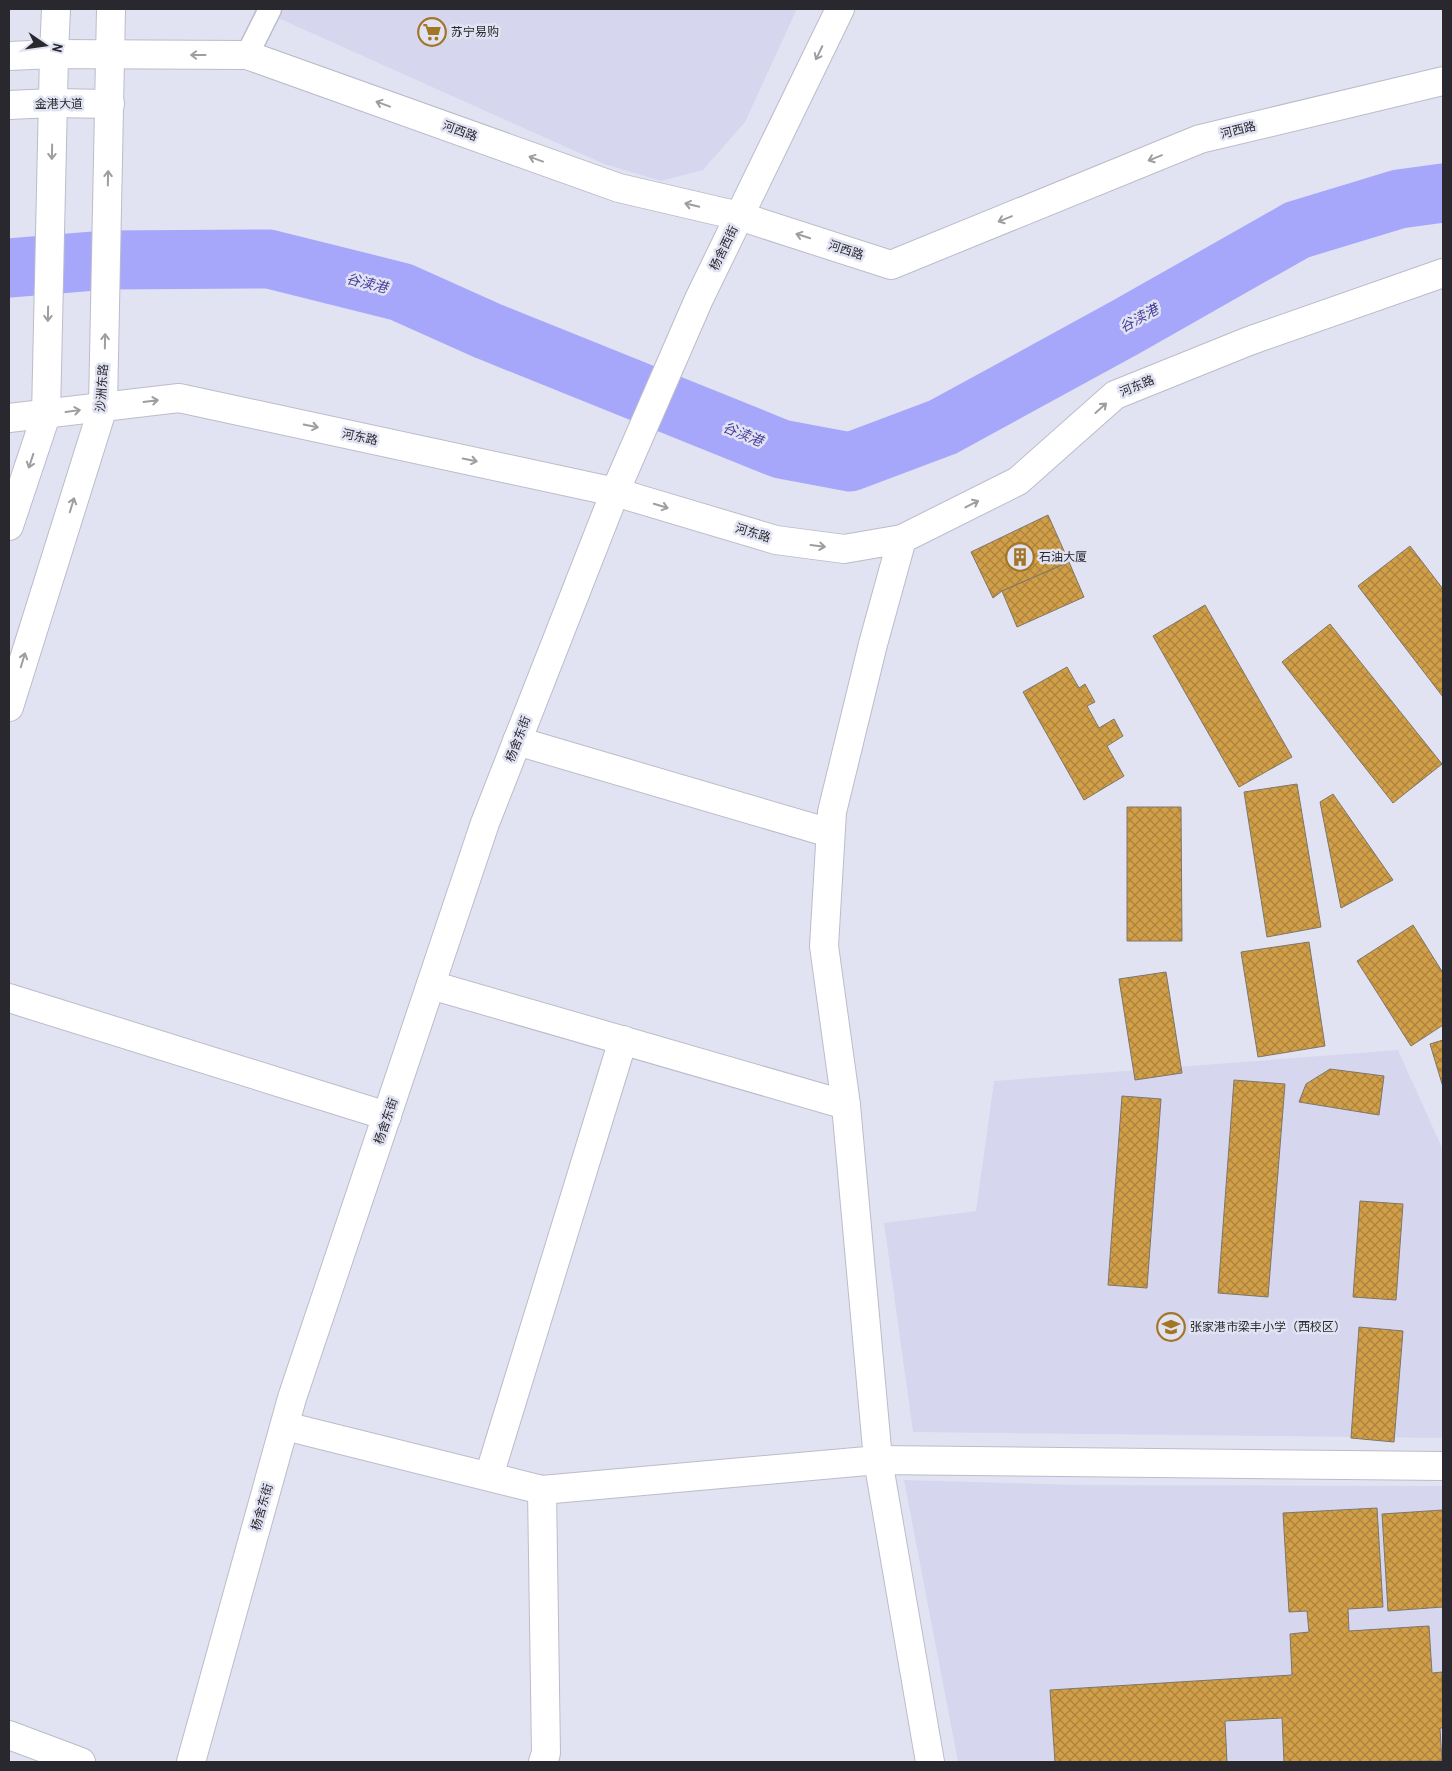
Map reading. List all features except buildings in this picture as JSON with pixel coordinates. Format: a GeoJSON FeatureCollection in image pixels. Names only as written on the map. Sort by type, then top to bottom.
{"type":"FeatureCollection","features":[{"type":"Feature","properties":{"kind":"street"},"geometry":{"type":"LineString","coordinates":[[9,526],[46,415],[56,9]]}},
{"type":"Feature","properties":{"kind":"street","name":"沙洲东路"},"geometry":{"type":"LineString","coordinates":[[9,707],[103,407],[111,9]]}},
{"type":"Feature","properties":{"kind":"street"},"geometry":{"type":"LineString","coordinates":[[247,55],[270,9]]}},
{"type":"Feature","properties":{"kind":"street","name":"杨舍西街"},"geometry":{"type":"LineString","coordinates":[[615,492],[699,299],[840,9]]}},
{"type":"Feature","properties":{"kind":"street"},"geometry":{"type":"LineString","coordinates":[[9,56],[54,54]]}},
{"type":"Feature","properties":{"kind":"street","name":"河西路"},"geometry":{"type":"LineString","coordinates":[[54,54],[247,55],[620,188],[739,216],[891,265],[1200,139],[1443,81]]}},
{"type":"Feature","properties":{"kind":"street","name":"金港大道"},"geometry":{"type":"LineString","coordinates":[[9,105],[53,103],[110,104]]}},
{"type":"Feature","properties":{"kind":"street","name":"河东路"},"geometry":{"type":"LineString","coordinates":[[9,418],[179,398],[615,492],[776,540],[844,549],[902,539],[1018,481],[1115,395],[1249,341],[1443,273]]}},
{"type":"Feature","properties":{"kind":"street","name":"杨舍东街"},"geometry":{"type":"LineString","coordinates":[[191,1762],[292,1398],[485,823],[615,492]]}},
{"type":"Feature","properties":{"kind":"street"},"geometry":{"type":"LineString","coordinates":[[902,539],[873,644],[832,812],[824,946],[846,1104],[878,1460],[930,1762]]}},
{"type":"Feature","properties":{"kind":"street"},"geometry":{"type":"LineString","coordinates":[[517,741],[830,832]]}},
{"type":"Feature","properties":{"kind":"street"},"geometry":{"type":"LineString","coordinates":[[431,985],[846,1104]]}},
{"type":"Feature","properties":{"kind":"street"},"geometry":{"type":"LineString","coordinates":[[9,998],[387,1116]]}},
{"type":"Feature","properties":{"kind":"street"},"geometry":{"type":"LineString","coordinates":[[489,1476],[623,1040]]}},
{"type":"Feature","properties":{"kind":"street"},"geometry":{"type":"LineString","coordinates":[[285,1426],[542,1490],[878,1460],[1443,1466]]}},
{"type":"Feature","properties":{"kind":"street"},"geometry":{"type":"LineString","coordinates":[[542,1490],[546,1753],[544,1762]]}},
{"type":"Feature","properties":{"kind":"street"},"geometry":{"type":"LineString","coordinates":[[9,1735],[81,1762]]}},
{"type":"Feature","properties":{"kind":"shaded area"},"geometry":{"type":"Polygon","coordinates":[[[258,9],[797,9],[745,122],[703,170],[661,181],[604,164],[258,9]]]}},
{"type":"Feature","properties":{"kind":"shaded area","name":"张家港市梁丰小学（西校区）"},"geometry":{"type":"Polygon","coordinates":[[[1398,1050],[1443,1150],[1443,1438],[913,1432],[884,1223],[976,1211],[994,1081],[1398,1050]]]}},
{"type":"Feature","properties":{"kind":"shaded area"},"geometry":{"type":"Polygon","coordinates":[[[904,1480],[1083,1485],[1443,1486],[1443,1762],[958,1762],[904,1480]]]}},
{"type":"Feature","properties":{"kind":"waterway","name":"谷渎港"},"geometry":{"type":"LineString","coordinates":[[9,268],[107,260],[269,259],[401,292],[488,331],[781,449],[850,462],[943,427],[1126,327],[1297,230],[1399,199],[1443,193]]}},
{"type":"Feature","properties":{"kind":"place","name":"苏宁易购"},"geometry":{"type":"Point","coordinates":[432,32]}},
{"type":"Feature","properties":{"kind":"place","name":"石油大厦"},"geometry":{"type":"Point","coordinates":[1020,557]}},
{"type":"Feature","properties":{"kind":"place","name":"张家港市梁丰小学（西校区）"},"geometry":{"type":"Point","coordinates":[1171,1327]}}]}
